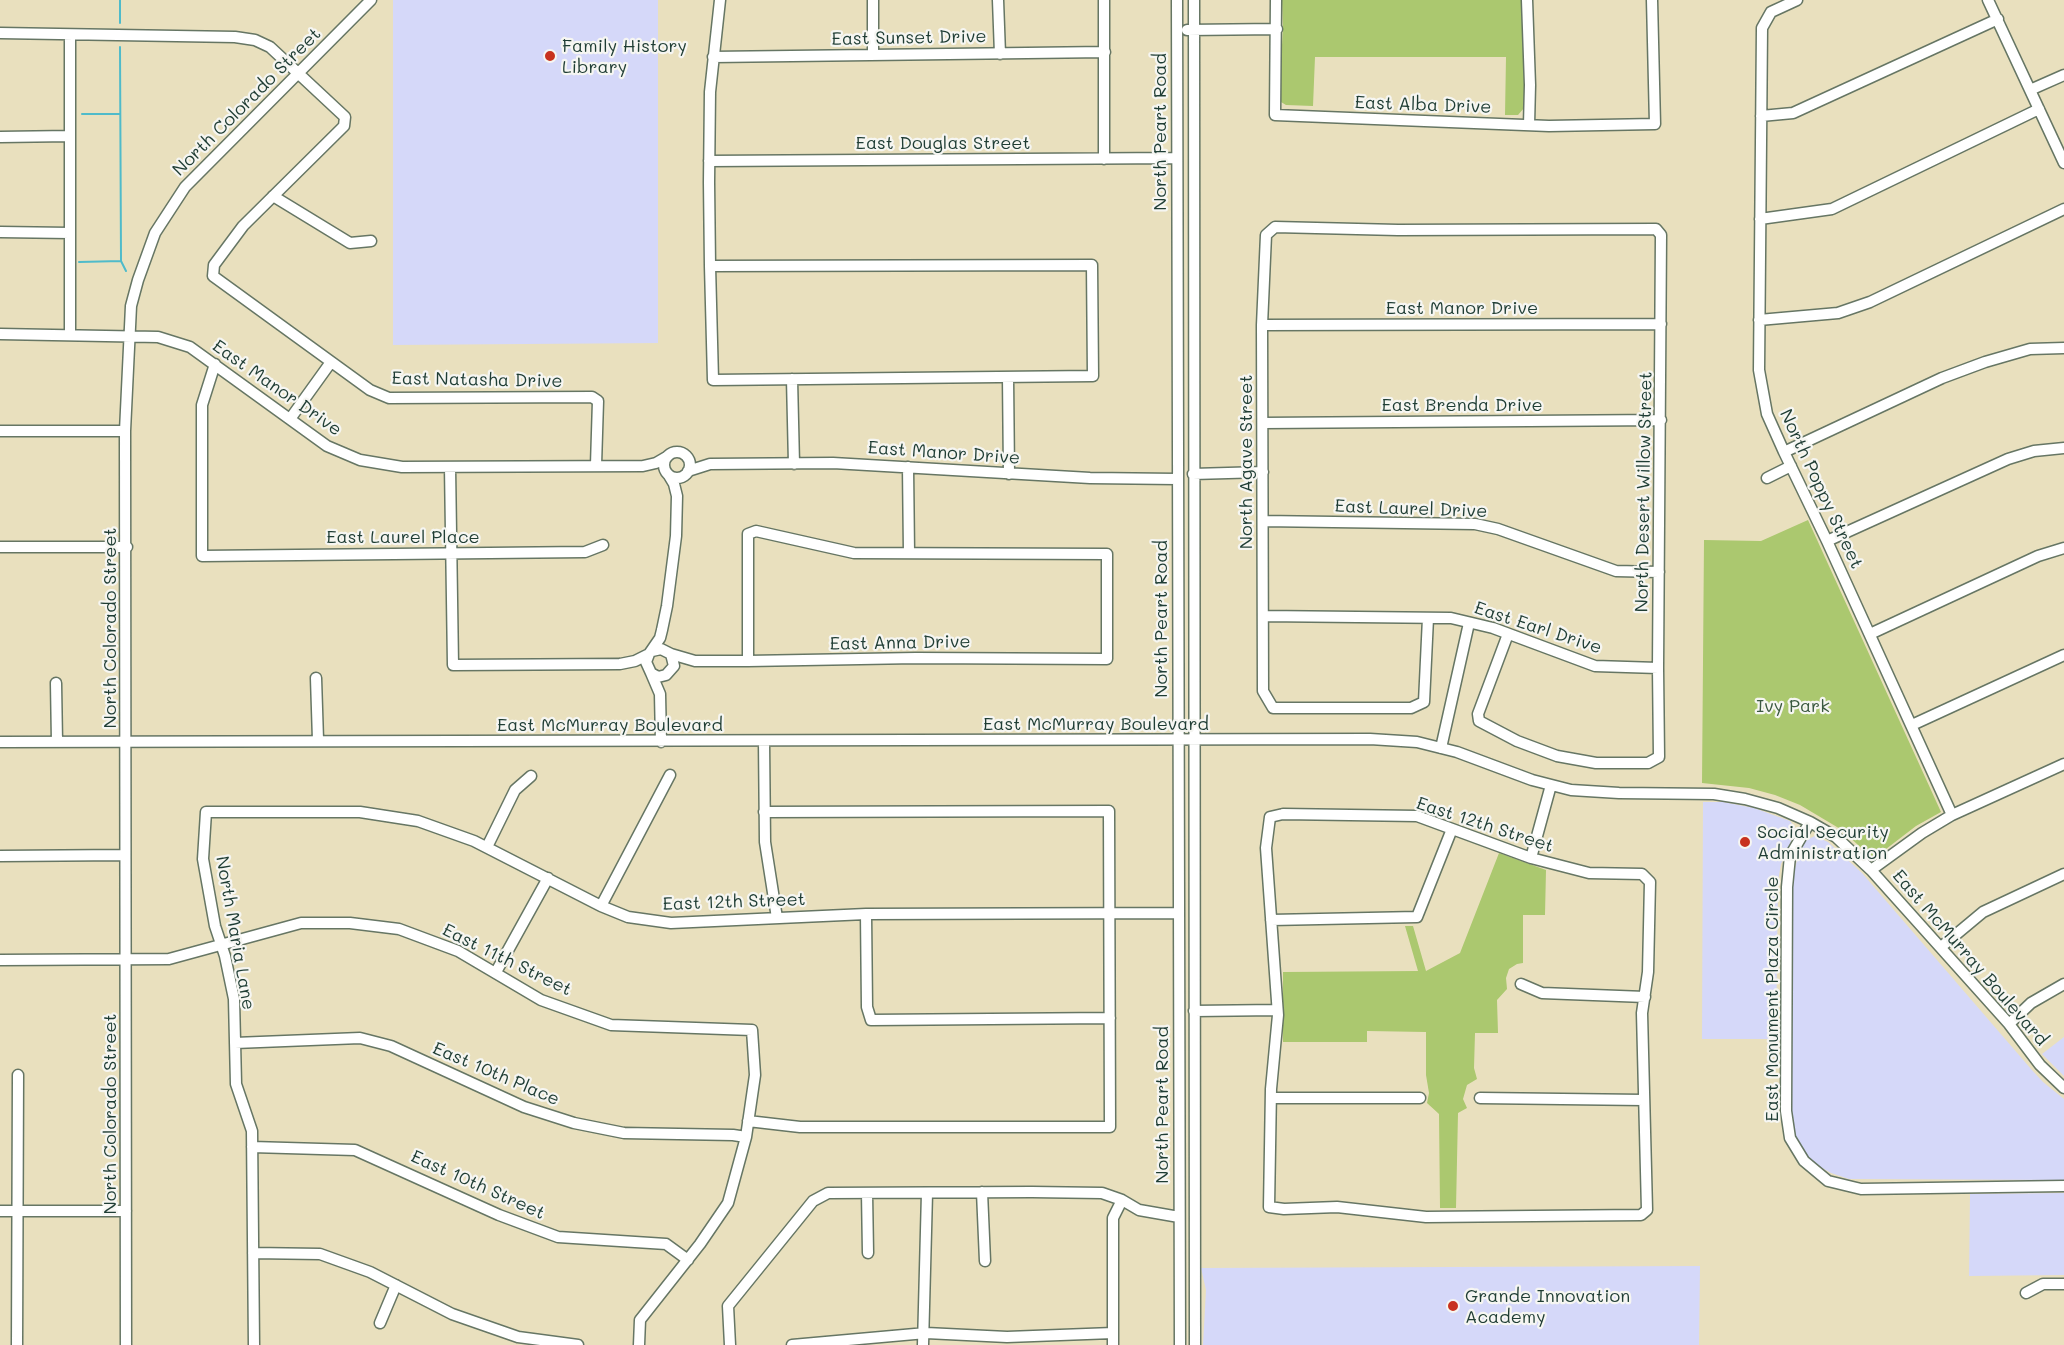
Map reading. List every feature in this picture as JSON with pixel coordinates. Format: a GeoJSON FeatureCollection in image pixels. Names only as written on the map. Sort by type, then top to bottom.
{"type":"FeatureCollection","features":[{"type":"Feature","properties":{"kind":"street","name":"North Colorado Street"},"geometry":{"type":"LineString","coordinates":[[126,1345],[127,547],[125,431],[129,335],[134,297],[155,233],[185,187],[371,0]]}},
{"type":"Feature","properties":{"kind":"street"},"geometry":{"type":"LineString","coordinates":[[711,266],[1092,266],[1093,376],[713,380],[709,161],[710,92],[720,0]]}},
{"type":"Feature","properties":{"kind":"street"},"geometry":{"type":"LineString","coordinates":[[873,0],[873,55]]}},
{"type":"Feature","properties":{"kind":"street"},"geometry":{"type":"LineString","coordinates":[[998,0],[1000,54]]}},
{"type":"Feature","properties":{"kind":"street"},"geometry":{"type":"LineString","coordinates":[[1104,0],[1104,159]]}},
{"type":"Feature","properties":{"kind":"street","name":"North Peart Road"},"geometry":{"type":"LineString","coordinates":[[1177,0],[1180,1345]]}},
{"type":"Feature","properties":{"kind":"street","name":"North Peart Road"},"geometry":{"type":"LineString","coordinates":[[1194,0],[1195,1345]]}},
{"type":"Feature","properties":{"kind":"street"},"geometry":{"type":"LineString","coordinates":[[1176,30],[1277,29],[1276,0]]}},
{"type":"Feature","properties":{"kind":"street"},"geometry":{"type":"LineString","coordinates":[[1527,0],[1529,125]]}},
{"type":"Feature","properties":{"kind":"street","name":"East Alba Drive"},"geometry":{"type":"LineString","coordinates":[[1277,29],[1275,115],[1529,125],[1656,124],[1652,0]]}},
{"type":"Feature","properties":{"kind":"street","name":"North Poppy Street"},"geometry":{"type":"LineString","coordinates":[[1797,0],[1771,12],[1761,28],[1759,370],[1767,414],[1952,815]]}},
{"type":"Feature","properties":{"kind":"street"},"geometry":{"type":"LineString","coordinates":[[1988,0],[2064,163]]}},
{"type":"Feature","properties":{"kind":"street"},"geometry":{"type":"LineString","coordinates":[[1761,116],[1793,113],[1998,19]]}},
{"type":"Feature","properties":{"kind":"street"},"geometry":{"type":"LineString","coordinates":[[0,33],[245,37],[270,47],[345,117],[344,126],[273,196],[350,243],[371,241]]}},
{"type":"Feature","properties":{"kind":"street"},"geometry":{"type":"LineString","coordinates":[[70,35],[70,335]]}},
{"type":"Feature","properties":{"kind":"street","name":"East Sunset Drive"},"geometry":{"type":"LineString","coordinates":[[713,57],[1104,52]]}},
{"type":"Feature","properties":{"kind":"street"},"geometry":{"type":"LineString","coordinates":[[2030,90],[2064,75]]}},
{"type":"Feature","properties":{"kind":"street"},"geometry":{"type":"LineString","coordinates":[[1760,219],[1832,209],[2039,109]]}},
{"type":"Feature","properties":{"kind":"street"},"geometry":{"type":"LineString","coordinates":[[0,137],[70,136]]}},
{"type":"Feature","properties":{"kind":"street","name":"East Douglas Street"},"geometry":{"type":"LineString","coordinates":[[709,161],[1176,158]]}},
{"type":"Feature","properties":{"kind":"street","name":"East Natasha Drive"},"geometry":{"type":"LineString","coordinates":[[273,196],[243,226],[214,265],[213,276],[370,390],[389,398],[592,398],[598,401],[596,465]]}},
{"type":"Feature","properties":{"kind":"street"},"geometry":{"type":"LineString","coordinates":[[1759,320],[1838,313],[1870,302],[2064,209]]}},
{"type":"Feature","properties":{"kind":"street","name":"North Agave Street"},"geometry":{"type":"LineString","coordinates":[[1428,618],[1424,702],[1411,708],[1273,708],[1263,691],[1262,325],[1266,236],[1275,227],[1398,230],[1656,229]]}},
{"type":"Feature","properties":{"kind":"street","name":"North Desert Willow Street"},"geometry":{"type":"LineString","coordinates":[[1508,634],[1479,714],[1479,721],[1517,741],[1557,756],[1577,760],[1596,763],[1648,762],[1659,757],[1661,235],[1656,229]]}},
{"type":"Feature","properties":{"kind":"street"},"geometry":{"type":"LineString","coordinates":[[0,232],[70,233]]}},
{"type":"Feature","properties":{"kind":"street","name":"East Manor Drive"},"geometry":{"type":"LineString","coordinates":[[1262,325],[1661,324]]}},
{"type":"Feature","properties":{"kind":"street","name":"East Manor Drive"},"geometry":{"type":"LineString","coordinates":[[0,334],[129,335],[158,337],[190,347],[327,446],[360,460],[402,467],[643,466],[656,463],[668,456]]}},
{"type":"Feature","properties":{"kind":"street"},"geometry":{"type":"LineString","coordinates":[[1784,452],[1942,378],[1985,362],[2030,350],[2064,348]]}},
{"type":"Feature","properties":{"kind":"street"},"geometry":{"type":"LineString","coordinates":[[290,419],[331,362]]}},
{"type":"Feature","properties":{"kind":"street","name":"East Laurel Place"},"geometry":{"type":"LineString","coordinates":[[215,364],[202,405],[202,556],[585,552],[603,545]]}},
{"type":"Feature","properties":{"kind":"street"},"geometry":{"type":"LineString","coordinates":[[1008,377],[1009,474]]}},
{"type":"Feature","properties":{"kind":"street"},"geometry":{"type":"LineString","coordinates":[[792,379],[794,464]]}},
{"type":"Feature","properties":{"kind":"street","name":"East Brenda Drive"},"geometry":{"type":"LineString","coordinates":[[1263,423],[1661,420]]}},
{"type":"Feature","properties":{"kind":"street"},"geometry":{"type":"LineString","coordinates":[[0,431],[125,431]]}},
{"type":"Feature","properties":{"kind":"street"},"geometry":{"type":"LineString","coordinates":[[1827,541],[2008,459],[2034,451],[2064,448]]}},
{"type":"Feature","properties":{"kind":"street"},"geometry":{"type":"LineString","coordinates":[[661,742],[660,694],[646,662],[662,630],[676,536],[677,496],[664,463],[668,456],[678,452],[685,455],[689,461],[688,472],[677,496]]}},
{"type":"Feature","properties":{"kind":"street","name":"East Manor Drive"},"geometry":{"type":"LineString","coordinates":[[685,455],[710,464],[833,463],[1090,478],[1177,479]]}},
{"type":"Feature","properties":{"kind":"street","name":"East Manor Drive"},"geometry":{"type":"LineString","coordinates":[[688,472],[710,464]]}},
{"type":"Feature","properties":{"kind":"street","name":"East Manor Drive"},"geometry":{"type":"LineString","coordinates":[[643,466],[668,473]]}},
{"type":"Feature","properties":{"kind":"street"},"geometry":{"type":"LineString","coordinates":[[1767,478],[1791,466]]}},
{"type":"Feature","properties":{"kind":"street"},"geometry":{"type":"LineString","coordinates":[[450,467],[453,664],[620,664],[635,661],[661,649],[670,653]]}},
{"type":"Feature","properties":{"kind":"street"},"geometry":{"type":"LineString","coordinates":[[748,661],[748,534],[756,531],[855,553],[909,553],[908,467]]}},
{"type":"Feature","properties":{"kind":"street"},"geometry":{"type":"LineString","coordinates":[[1193,474],[1263,471]]}},
{"type":"Feature","properties":{"kind":"street"},"geometry":{"type":"LineString","coordinates":[[668,473],[676,477],[688,472]]}},
{"type":"Feature","properties":{"kind":"street","name":"East Laurel Drive"},"geometry":{"type":"LineString","coordinates":[[1263,521],[1475,524],[1498,529],[1616,571],[1659,572]]}},
{"type":"Feature","properties":{"kind":"street"},"geometry":{"type":"LineString","coordinates":[[0,547],[127,547]]}},
{"type":"Feature","properties":{"kind":"street"},"geometry":{"type":"LineString","coordinates":[[1870,634],[2038,556],[2064,548]]}},
{"type":"Feature","properties":{"kind":"street","name":"East Anna Drive"},"geometry":{"type":"LineString","coordinates":[[670,653],[694,661],[1107,659],[1107,554],[909,553]]}},
{"type":"Feature","properties":{"kind":"street","name":"East Earl Drive"},"geometry":{"type":"LineString","coordinates":[[1263,616],[1451,618],[1508,634],[1595,666],[1658,668]]}},
{"type":"Feature","properties":{"kind":"street"},"geometry":{"type":"LineString","coordinates":[[1441,748],[1469,622]]}},
{"type":"Feature","properties":{"kind":"street"},"geometry":{"type":"LineString","coordinates":[[660,694],[674,662],[662,630]]}},
{"type":"Feature","properties":{"kind":"street"},"geometry":{"type":"LineString","coordinates":[[1912,725],[2064,655]]}},
{"type":"Feature","properties":{"kind":"street","name":"East Anna Drive"},"geometry":{"type":"LineString","coordinates":[[671,671],[694,661]]}},
{"type":"Feature","properties":{"kind":"street"},"geometry":{"type":"LineString","coordinates":[[620,664],[662,677],[671,671]]}},
{"type":"Feature","properties":{"kind":"street"},"geometry":{"type":"LineString","coordinates":[[316,678],[318,740]]}},
{"type":"Feature","properties":{"kind":"street"},"geometry":{"type":"LineString","coordinates":[[56,683],[57,742]]}},
{"type":"Feature","properties":{"kind":"street","name":"East McMurray Boulevard"},"geometry":{"type":"LineString","coordinates":[[0,742],[1370,739],[1418,742],[1457,752],[1532,780],[1571,790],[1714,794],[1778,808],[1810,822],[1836,837],[1871,870],[2009,1024],[2040,1065],[2064,1088]]}},
{"type":"Feature","properties":{"kind":"street"},"geometry":{"type":"LineString","coordinates":[[764,741],[765,842],[777,918]]}},
{"type":"Feature","properties":{"kind":"street"},"geometry":{"type":"LineString","coordinates":[[1871,870],[1922,833],[1952,815],[2064,764]]}},
{"type":"Feature","properties":{"kind":"street"},"geometry":{"type":"LineString","coordinates":[[601,906],[670,775]]}},
{"type":"Feature","properties":{"kind":"street"},"geometry":{"type":"LineString","coordinates":[[487,848],[515,790],[531,776]]}},
{"type":"Feature","properties":{"kind":"street"},"geometry":{"type":"LineString","coordinates":[[1532,858],[1551,785]]}},
{"type":"Feature","properties":{"kind":"street"},"geometry":{"type":"LineString","coordinates":[[639,1345],[640,1320],[688,1260],[728,1203],[746,1137],[748,1121],[800,1127],[1110,1126],[1109,811],[764,812]]}},
{"type":"Feature","properties":{"kind":"street","name":"East 12th Street"},"geometry":{"type":"LineString","coordinates":[[206,812],[360,812],[418,821],[487,848],[601,906],[628,917],[671,923],[866,914],[1178,913]]}},
{"type":"Feature","properties":{"kind":"street","name":"North Maria Lane"},"geometry":{"type":"LineString","coordinates":[[206,812],[203,859],[215,926],[234,999],[236,1084],[252,1131],[254,1345]]}},
{"type":"Feature","properties":{"kind":"street","name":"East 12th Street"},"geometry":{"type":"LineString","coordinates":[[1271,920],[1266,848],[1270,817],[1283,814],[1417,816],[1532,858],[1589,873],[1642,874],[1650,882],[1648,972],[1645,997]]}},
{"type":"Feature","properties":{"kind":"street","name":"East Monument Plaza Circle"},"geometry":{"type":"LineString","coordinates":[[1810,822],[1790,856],[1787,887],[1786,1111],[1790,1138],[1803,1161],[1828,1181],[1861,1189],[2064,1186]]}},
{"type":"Feature","properties":{"kind":"street"},"geometry":{"type":"LineString","coordinates":[[1452,829],[1417,917],[1271,920],[1277,1010],[1271,1098],[1269,1207],[1337,1207],[1426,1216],[1641,1215],[1647,1210],[1642,1012],[1645,997],[1542,993],[1521,984]]}},
{"type":"Feature","properties":{"kind":"street"},"geometry":{"type":"LineString","coordinates":[[0,856],[125,855]]}},
{"type":"Feature","properties":{"kind":"street"},"geometry":{"type":"LineString","coordinates":[[1941,947],[1983,912],[2064,874]]}},
{"type":"Feature","properties":{"kind":"street"},"geometry":{"type":"LineString","coordinates":[[496,972],[548,878]]}},
{"type":"Feature","properties":{"kind":"street"},"geometry":{"type":"LineString","coordinates":[[866,914],[867,1007],[871,1020],[1110,1018]]}},
{"type":"Feature","properties":{"kind":"street","name":"East 11th Street"},"geometry":{"type":"LineString","coordinates":[[0,960],[169,959],[301,923],[350,923],[399,929],[458,951],[541,1000],[610,1025],[753,1030],[754,1075],[748,1121]]}},
{"type":"Feature","properties":{"kind":"street"},"geometry":{"type":"LineString","coordinates":[[2009,1024],[2031,1003],[2064,984]]}},
{"type":"Feature","properties":{"kind":"street"},"geometry":{"type":"LineString","coordinates":[[1194,1011],[1277,1010]]}},
{"type":"Feature","properties":{"kind":"street","name":"East 10th Place"},"geometry":{"type":"LineString","coordinates":[[235,1043],[360,1038],[391,1046],[524,1107],[574,1123],[624,1133],[746,1137]]}},
{"type":"Feature","properties":{"kind":"street"},"geometry":{"type":"LineString","coordinates":[[17,1345],[18,1075]]}},
{"type":"Feature","properties":{"kind":"street"},"geometry":{"type":"LineString","coordinates":[[1271,1098],[1420,1098]]}},
{"type":"Feature","properties":{"kind":"street"},"geometry":{"type":"LineString","coordinates":[[1480,1098],[1644,1100]]}},
{"type":"Feature","properties":{"kind":"street","name":"East 10th Street"},"geometry":{"type":"LineString","coordinates":[[252,1147],[355,1150],[499,1215],[558,1237],[666,1244],[688,1260]]}},
{"type":"Feature","properties":{"kind":"street"},"geometry":{"type":"LineString","coordinates":[[982,1192],[985,1261]]}},
{"type":"Feature","properties":{"kind":"street"},"geometry":{"type":"LineString","coordinates":[[730,1345],[728,1306],[813,1201],[828,1193],[1102,1193],[1122,1200],[1139,1210],[1179,1217]]}},
{"type":"Feature","properties":{"kind":"street"},"geometry":{"type":"LineString","coordinates":[[867,1193],[868,1253]]}},
{"type":"Feature","properties":{"kind":"street"},"geometry":{"type":"LineString","coordinates":[[923,1345],[927,1193]]}},
{"type":"Feature","properties":{"kind":"street"},"geometry":{"type":"LineString","coordinates":[[1113,1345],[1113,1218],[1122,1200]]}},
{"type":"Feature","properties":{"kind":"street"},"geometry":{"type":"LineString","coordinates":[[0,1211],[126,1211]]}},
{"type":"Feature","properties":{"kind":"street"},"geometry":{"type":"LineString","coordinates":[[253,1253],[320,1254],[370,1272],[452,1314],[518,1337],[578,1345]]}},
{"type":"Feature","properties":{"kind":"street"},"geometry":{"type":"LineString","coordinates":[[2026,1293],[2043,1284],[2064,1284]]}},
{"type":"Feature","properties":{"kind":"street"},"geometry":{"type":"LineString","coordinates":[[380,1323],[396,1285]]}},
{"type":"Feature","properties":{"kind":"street"},"geometry":{"type":"LineString","coordinates":[[792,1345],[923,1333],[1007,1337],[1113,1333]]}},
{"type":"Feature","properties":{"kind":"shaded area"},"geometry":{"type":"Polygon","coordinates":[[[393,0],[658,0],[658,343],[393,345],[393,0]]]}},
{"type":"Feature","properties":{"kind":"shaded area"},"geometry":{"type":"Polygon","coordinates":[[[1703,802],[1723,802],[1754,808],[1790,821],[1794,826],[1795,832],[1781,864],[1778,881],[1776,1039],[1702,1039],[1703,802]]]}},
{"type":"Feature","properties":{"kind":"shaded area"},"geometry":{"type":"Polygon","coordinates":[[[1815,836],[1828,842],[1862,873],[2031,1069],[2064,1099],[2064,1180],[1849,1179],[1817,1165],[1798,1143],[1792,1129],[1790,1112],[1791,885],[1798,856],[1806,840],[1815,836]]]}},
{"type":"Feature","properties":{"kind":"shaded area"},"geometry":{"type":"Polygon","coordinates":[[[2064,1037],[2064,1076],[2042,1054],[2064,1037]]]}},
{"type":"Feature","properties":{"kind":"shaded area"},"geometry":{"type":"Polygon","coordinates":[[[2064,1193],[2064,1275],[1969,1276],[1970,1194],[2064,1193]]]}},
{"type":"Feature","properties":{"kind":"shaded area","name":"Grande Innovation Academy"},"geometry":{"type":"Polygon","coordinates":[[[1700,1266],[1699,1345],[1203,1345],[1206,1290],[1201,1268],[1700,1266]]]}},
{"type":"Feature","properties":{"kind":"green space"},"geometry":{"type":"Polygon","coordinates":[[[1282,0],[1521,0],[1525,78],[1524,108],[1518,115],[1505,115],[1506,57],[1315,57],[1313,106],[1286,105],[1279,97],[1283,28],[1282,0]]]}},
{"type":"Feature","properties":{"kind":"green space","name":"Ivy Park"},"geometry":{"type":"Polygon","coordinates":[[[1808,520],[1941,812],[1916,826],[1873,859],[1842,830],[1800,805],[1749,788],[1702,783],[1704,540],[1761,541],[1808,520]]]}},
{"type":"Feature","properties":{"kind":"green space"},"geometry":{"type":"Polygon","coordinates":[[[1499,853],[1546,870],[1545,915],[1523,915],[1523,963],[1509,969],[1506,978],[1507,989],[1497,1000],[1498,1033],[1475,1033],[1474,1068],[1477,1079],[1467,1085],[1463,1099],[1467,1108],[1458,1113],[1456,1208],[1440,1208],[1439,1114],[1427,1103],[1429,1093],[1426,1075],[1426,1032],[1367,1031],[1367,1042],[1283,1042],[1283,972],[1418,971],[1405,926],[1413,926],[1426,971],[1460,953],[1499,853]]]}},
{"type":"Feature","properties":{"kind":"waterway"},"geometry":{"type":"LineString","coordinates":[[120,0],[120,23]]}},
{"type":"Feature","properties":{"kind":"waterway"},"geometry":{"type":"LineString","coordinates":[[120,47],[121,261],[126,271]]}},
{"type":"Feature","properties":{"kind":"waterway"},"geometry":{"type":"LineString","coordinates":[[82,114],[120,114]]}},
{"type":"Feature","properties":{"kind":"waterway"},"geometry":{"type":"LineString","coordinates":[[79,262],[121,261]]}},
{"type":"Feature","properties":{"kind":"place","name":"Family History Library"},"geometry":{"type":"Point","coordinates":[550,56]}},
{"type":"Feature","properties":{"kind":"place","name":"Social Security Administration"},"geometry":{"type":"Point","coordinates":[1745,842]}},
{"type":"Feature","properties":{"kind":"place","name":"Grande Innovation Academy"},"geometry":{"type":"Point","coordinates":[1453,1306]}}]}
